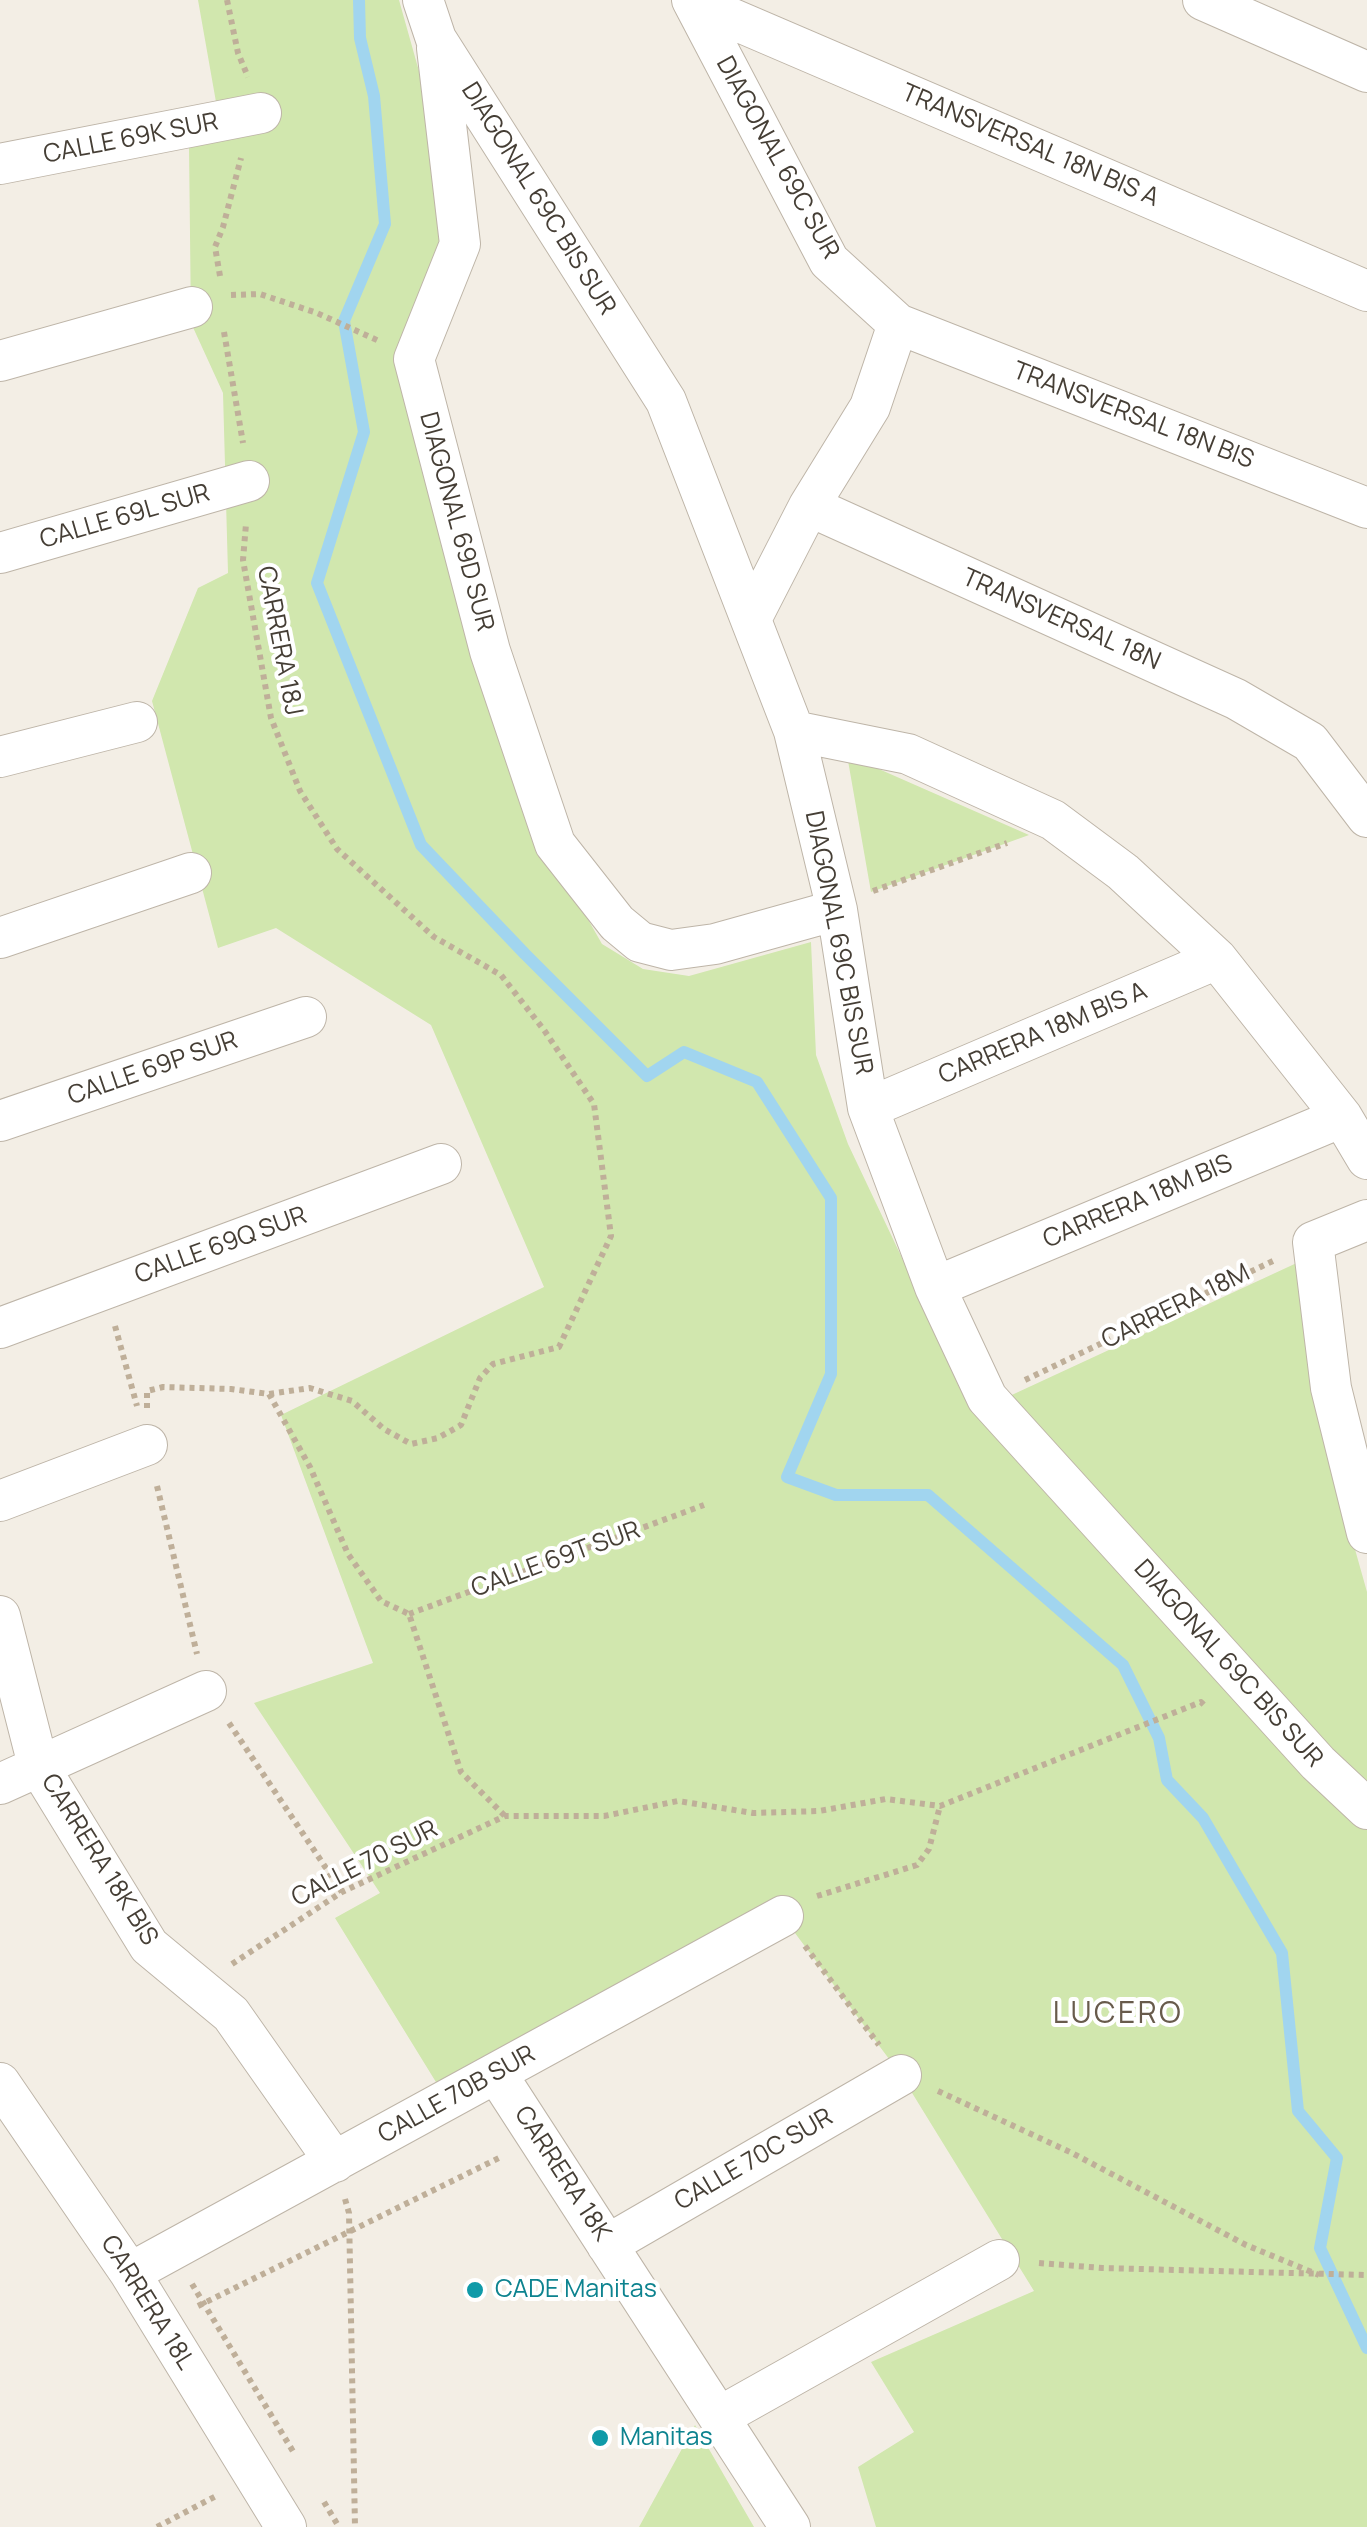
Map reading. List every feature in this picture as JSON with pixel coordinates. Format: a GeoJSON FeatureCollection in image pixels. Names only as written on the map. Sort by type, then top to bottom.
{"type":"FeatureCollection","features":[{"type":"Feature","properties":{"kind":"street","name":"DIAGONAL 69C BIS SUR"},"geometry":{"type":"LineString","coordinates":[[423,0],[436,39],[666,400],[794,731],[837,910],[868,1108],[934,1287],[987,1398],[1318,1763],[1367,1809]]}},
{"type":"Feature","properties":{"kind":"street"},"geometry":{"type":"LineString","coordinates":[[1203,0],[1367,72]]}},
{"type":"Feature","properties":{"kind":"street","name":"TRANSVERSAL 18N BIS A"},"geometry":{"type":"LineString","coordinates":[[692,1],[1367,291]]}},
{"type":"Feature","properties":{"kind":"street","name":"DIAGONAL 69C SUR"},"geometry":{"type":"LineString","coordinates":[[692,1],[828,261],[898,324]]}},
{"type":"Feature","properties":{"kind":"street","name":"DIAGONAL 69D SUR"},"geometry":{"type":"LineString","coordinates":[[436,39],[460,244],[414,360],[490,651],[555,844],[617,923],[640,942],[671,950],[715,944],[837,910]]}},
{"type":"Feature","properties":{"kind":"street","name":"CALLE 69K SUR"},"geometry":{"type":"LineString","coordinates":[[0,164],[261,113]]}},
{"type":"Feature","properties":{"kind":"street"},"geometry":{"type":"LineString","coordinates":[[0,361],[208,301]]}},
{"type":"Feature","properties":{"kind":"street"},"geometry":{"type":"LineString","coordinates":[[751,619],[809,506],[870,407],[898,324]]}},
{"type":"Feature","properties":{"kind":"street","name":"TRANSVERSAL 18N BIS"},"geometry":{"type":"LineString","coordinates":[[898,324],[1367,508]]}},
{"type":"Feature","properties":{"kind":"street","name":"CALLE 69L SUR"},"geometry":{"type":"LineString","coordinates":[[0,553],[249,482]]}},
{"type":"Feature","properties":{"kind":"street","name":"TRANSVERSAL 18N"},"geometry":{"type":"LineString","coordinates":[[809,506],[1236,699],[1310,742],[1367,816]]}},
{"type":"Feature","properties":{"kind":"street"},"geometry":{"type":"LineString","coordinates":[[0,757],[137,722]]}},
{"type":"Feature","properties":{"kind":"street"},"geometry":{"type":"LineString","coordinates":[[794,731],[908,754],[1053,820],[1123,872],[1217,959],[1342,1117],[1367,1158]]}},
{"type":"Feature","properties":{"kind":"street"},"geometry":{"type":"LineString","coordinates":[[0,938],[192,873]]}},
{"type":"Feature","properties":{"kind":"street","name":"CARRERA 18M BIS A"},"geometry":{"type":"LineString","coordinates":[[868,1108],[1217,959]]}},
{"type":"Feature","properties":{"kind":"street","name":"CALLE 69P SUR"},"geometry":{"type":"LineString","coordinates":[[0,1121],[306,1017]]}},
{"type":"Feature","properties":{"kind":"street","name":"CARRERA 18M BIS"},"geometry":{"type":"LineString","coordinates":[[934,1287],[1342,1117]]}},
{"type":"Feature","properties":{"kind":"street","name":"CALLE 69Q SUR"},"geometry":{"type":"LineString","coordinates":[[0,1328],[441,1164]]}},
{"type":"Feature","properties":{"kind":"street"},"geometry":{"type":"LineString","coordinates":[[1367,1220],[1312,1242],[1331,1388],[1367,1533]]}},
{"type":"Feature","properties":{"kind":"street"},"geometry":{"type":"LineString","coordinates":[[0,1501],[147,1445]]}},
{"type":"Feature","properties":{"kind":"street","name":"CARRERA 18K BIS"},"geometry":{"type":"LineString","coordinates":[[0,1616],[38,1765],[149,1946],[231,2014],[334,2162]]}},
{"type":"Feature","properties":{"kind":"street"},"geometry":{"type":"LineString","coordinates":[[0,1784],[206,1691]]}},
{"type":"Feature","properties":{"kind":"street","name":"CALLE 70B SUR"},"geometry":{"type":"LineString","coordinates":[[130,2273],[783,1916]]}},
{"type":"Feature","properties":{"kind":"street","name":"CARRERA 18K"},"geometry":{"type":"LineString","coordinates":[[496,2073],[790,2527]]}},
{"type":"Feature","properties":{"kind":"street","name":"CALLE 70C SUR"},"geometry":{"type":"LineString","coordinates":[[607,2245],[901,2074]]}},
{"type":"Feature","properties":{"kind":"street","name":"CARRERA 18L"},"geometry":{"type":"LineString","coordinates":[[0,2084],[130,2273],[286,2527]]}},
{"type":"Feature","properties":{"kind":"street"},"geometry":{"type":"LineString","coordinates":[[719,2417],[999,2260]]}},
{"type":"Feature","properties":{"kind":"path"},"geometry":{"type":"LineString","coordinates":[[227,0],[238,53],[261,113]]}},
{"type":"Feature","properties":{"kind":"path","name":"CARRERA 18J"},"geometry":{"type":"LineString","coordinates":[[261,113],[243,152],[224,227],[215,246],[208,301],[218,304],[249,482],[243,560],[271,718],[300,791],[337,849],[434,938],[501,975],[594,1104],[611,1236],[559,1347],[493,1364],[480,1378],[460,1426],[438,1438],[412,1444],[384,1429],[352,1401],[310,1388],[269,1394]]}},
{"type":"Feature","properties":{"kind":"path"},"geometry":{"type":"LineString","coordinates":[[208,301],[260,294],[317,312],[370,336]]}},
{"type":"Feature","properties":{"kind":"path"},"geometry":{"type":"LineString","coordinates":[[837,910],[870,892],[1029,835],[1053,820]]}},
{"type":"Feature","properties":{"kind":"path","name":"CARRERA 18M"},"geometry":{"type":"LineString","coordinates":[[987,1398],[1312,1242]]}},
{"type":"Feature","properties":{"kind":"path"},"geometry":{"type":"LineString","coordinates":[[105,1288],[147,1445]]}},
{"type":"Feature","properties":{"kind":"path"},"geometry":{"type":"LineString","coordinates":[[147,1445],[146,1391],[163,1387],[231,1388],[269,1394],[310,1467],[348,1554],[381,1602],[408,1614],[460,1772],[505,1816],[604,1816],[678,1801],[753,1814],[819,1811],[886,1798],[940,1806],[1201,1702]]}},
{"type":"Feature","properties":{"kind":"path","name":"CALLE 69T SUR"},"geometry":{"type":"LineString","coordinates":[[408,1614],[704,1505]]}},
{"type":"Feature","properties":{"kind":"path"},"geometry":{"type":"LineString","coordinates":[[940,1806],[929,1849],[917,1865],[826,1891],[783,1916],[901,2074],[1072,2152],[1246,2245],[1319,2275]]}},
{"type":"Feature","properties":{"kind":"path","name":"CALLE 70 SUR"},"geometry":{"type":"LineString","coordinates":[[197,1986],[342,1892],[505,1816]]}},
{"type":"Feature","properties":{"kind":"path"},"geometry":{"type":"LineString","coordinates":[[162,2324],[539,2139]]}},
{"type":"Feature","properties":{"kind":"path"},"geometry":{"type":"LineString","coordinates":[[334,2162],[349,2213],[355,2527]]}},
{"type":"Feature","properties":{"kind":"path"},"geometry":{"type":"LineString","coordinates":[[172,2250],[300,2463]]}},
{"type":"Feature","properties":{"kind":"path"},"geometry":{"type":"LineString","coordinates":[[999,2260],[1102,2268],[1367,2275]]}},
{"type":"Feature","properties":{"kind":"path"},"geometry":{"type":"LineString","coordinates":[[157,2527],[255,2476]]}},
{"type":"Feature","properties":{"kind":"path"},"geometry":{"type":"LineString","coordinates":[[320,2495],[339,2527]]}},
{"type":"Feature","properties":{"kind":"green space"},"geometry":{"type":"Polygon","coordinates":[[[198,0],[399,0],[431,114],[439,239],[434,294],[407,359],[544,842],[602,944],[643,969],[689,976],[811,942],[816,1055],[848,1144],[975,1412],[1301,1261],[1331,1464],[1367,1592],[1367,2527],[876,2527],[858,2467],[914,2432],[871,2362],[1034,2291],[901,2075],[783,1917],[447,2100],[335,1918],[380,1893],[254,1703],[373,1663],[281,1415],[544,1287],[431,1025],[276,928],[218,948],[152,701],[198,588],[228,573],[223,393],[191,323],[189,146],[222,136],[198,0]]]}},
{"type":"Feature","properties":{"kind":"green space"},"geometry":{"type":"Polygon","coordinates":[[[847,755],[1029,835],[871,892],[847,755]]]}},
{"type":"Feature","properties":{"kind":"green space"},"geometry":{"type":"Polygon","coordinates":[[[695,2425],[754,2527],[639,2527],[695,2425]]]}},
{"type":"Feature","properties":{"kind":"waterway"},"geometry":{"type":"LineString","coordinates":[[359,0],[360,38],[374,96],[385,224],[344,321],[364,432],[317,583],[421,845],[647,1076],[684,1052],[757,1082],[831,1198],[831,1374],[787,1477],[836,1495],[928,1495],[1123,1665],[1159,1738],[1167,1780],[1203,1818],[1282,1953],[1298,2111],[1337,2158],[1320,2248],[1367,2348]]}},
{"type":"Feature","properties":{"kind":"place","name":"CADE Manitas"},"geometry":{"type":"Point","coordinates":[475,2290]}},
{"type":"Feature","properties":{"kind":"place","name":"Manitas"},"geometry":{"type":"Point","coordinates":[600,2438]}},
{"type":"Feature","properties":{"kind":"district","name":"LUCERO"},"geometry":{"type":"Point","coordinates":[1118,2015]}}]}
